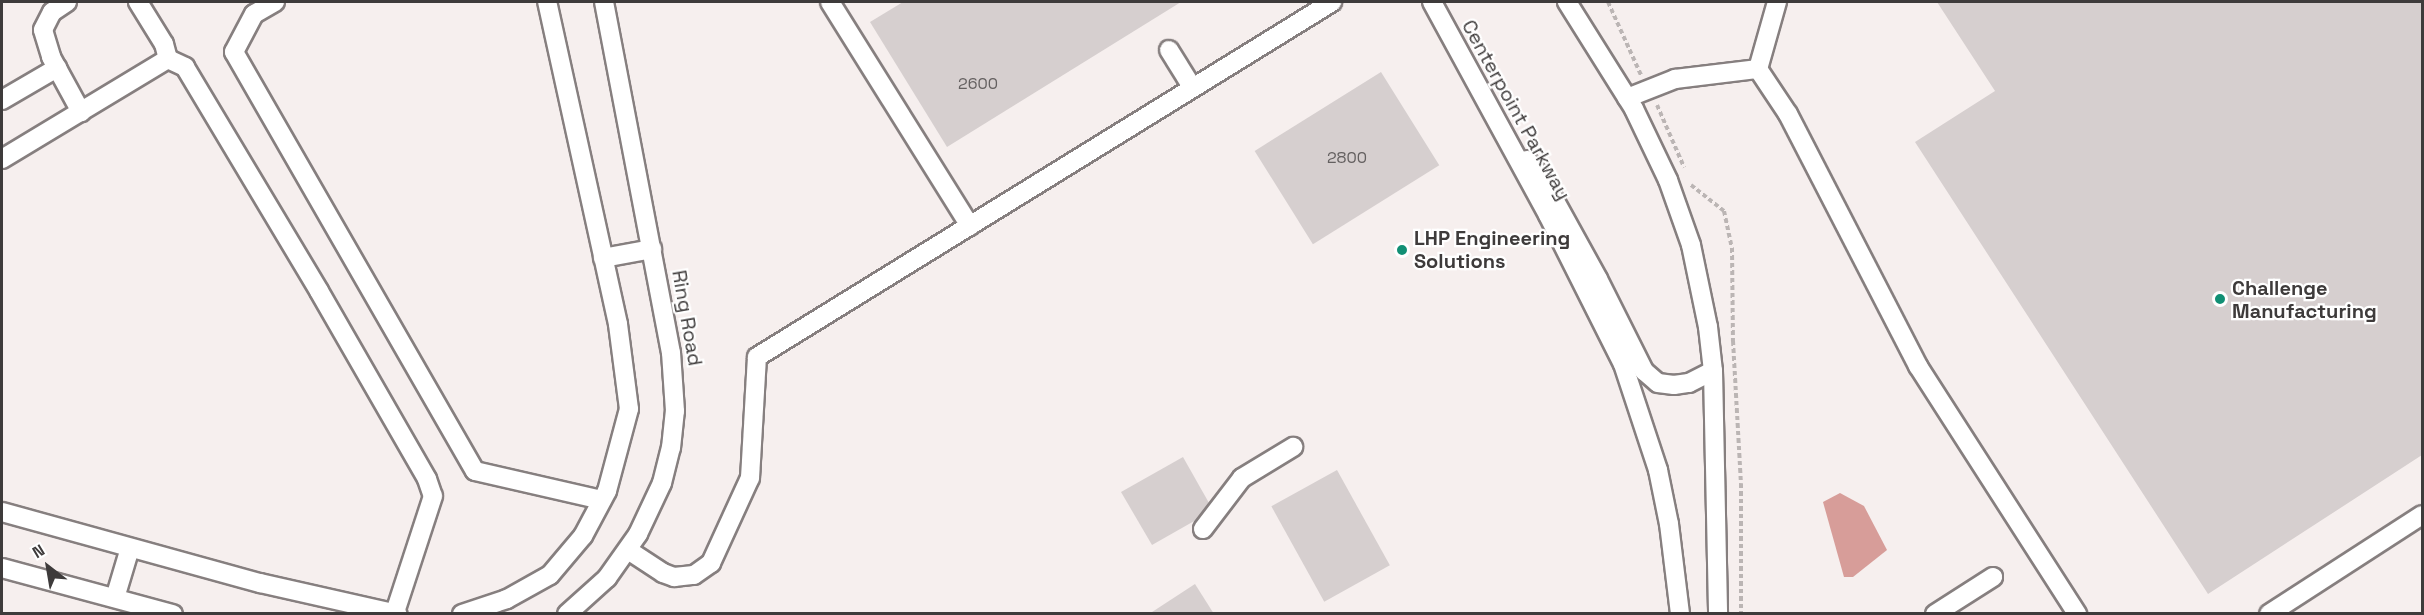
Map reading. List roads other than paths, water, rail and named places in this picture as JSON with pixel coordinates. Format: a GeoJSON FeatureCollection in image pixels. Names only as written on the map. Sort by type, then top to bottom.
{"type":"FeatureCollection","features":[{"type":"Feature","properties":{"kind":"street"},"geometry":{"type":"LineString","coordinates":[[67,2],[52,12],[44,30],[51,57],[81,112]]}},
{"type":"Feature","properties":{"kind":"street"},"geometry":{"type":"LineString","coordinates":[[138,2],[164,44],[168,59]]}},
{"type":"Feature","properties":{"kind":"street"},"geometry":{"type":"LineString","coordinates":[[274,2],[254,14],[234,52],[475,471],[602,500]]}},
{"type":"Feature","properties":{"kind":"street"},"geometry":{"type":"LineString","coordinates":[[462,614],[507,599],[550,575],[583,536],[607,491],[629,409],[618,324],[547,2]]}},
{"type":"Feature","properties":{"kind":"street","name":"Ring Road"},"geometry":{"type":"LineString","coordinates":[[567,614],[607,578],[628,550],[648,516],[662,483],[671,447],[675,411],[671,353],[604,2]]}},
{"type":"Feature","properties":{"kind":"street"},"geometry":{"type":"LineString","coordinates":[[830,2],[970,226]]}},
{"type":"Feature","properties":{"kind":"street"},"geometry":{"type":"LineString","coordinates":[[628,550],[674,577],[694,575],[711,563],[750,478],[757,357],[1332,2]]}},
{"type":"Feature","properties":{"kind":"street","name":"Centerpoint Parkway"},"geometry":{"type":"LineString","coordinates":[[1432,2],[1590,297],[1623,364],[1658,471],[1669,524],[1680,614]]}},
{"type":"Feature","properties":{"kind":"street"},"geometry":{"type":"LineString","coordinates":[[1567,2],[1627,98],[1668,180],[1691,245],[1708,327],[1713,371],[1718,614]]}},
{"type":"Feature","properties":{"kind":"street"},"geometry":{"type":"LineString","coordinates":[[1777,2],[1758,69],[1788,114],[1918,366],[2077,614]]}},
{"type":"Feature","properties":{"kind":"street"},"geometry":{"type":"LineString","coordinates":[[1169,50],[1192,87]]}},
{"type":"Feature","properties":{"kind":"street"},"geometry":{"type":"LineString","coordinates":[[2,159],[168,59]]}},
{"type":"Feature","properties":{"kind":"street"},"geometry":{"type":"LineString","coordinates":[[2,512],[260,583],[396,613],[433,496],[427,479],[319,291],[185,66],[168,59]]}},
{"type":"Feature","properties":{"kind":"street"},"geometry":{"type":"LineString","coordinates":[[2,100],[57,68]]}},
{"type":"Feature","properties":{"kind":"street"},"geometry":{"type":"LineString","coordinates":[[1627,98],[1648,87],[1675,79],[1758,69]]}},
{"type":"Feature","properties":{"kind":"street"},"geometry":{"type":"LineString","coordinates":[[1500,129],[1544,181],[1598,279],[1644,371],[1658,383],[1674,385],[1689,383],[1713,371]]}},
{"type":"Feature","properties":{"kind":"street"},"geometry":{"type":"LineString","coordinates":[[603,258],[652,249]]}},
{"type":"Feature","properties":{"kind":"street"},"geometry":{"type":"LineString","coordinates":[[1203,529],[1242,478],[1293,447]]}},
{"type":"Feature","properties":{"kind":"street"},"geometry":{"type":"LineString","coordinates":[[2269,614],[2422,516]]}},
{"type":"Feature","properties":{"kind":"street"},"geometry":{"type":"LineString","coordinates":[[115,598],[129,548]]}},
{"type":"Feature","properties":{"kind":"street"},"geometry":{"type":"LineString","coordinates":[[2,568],[173,614]]}},
{"type":"Feature","properties":{"kind":"street"},"geometry":{"type":"LineString","coordinates":[[1935,614],[1993,577]]}},
{"type":"Feature","properties":{"kind":"place","name":"LHP Engineering Solutions"},"geometry":{"type":"Point","coordinates":[1402,250]}},
{"type":"Feature","properties":{"kind":"place","name":"Challenge Manufacturing"},"geometry":{"type":"Point","coordinates":[2220,299]}}]}
